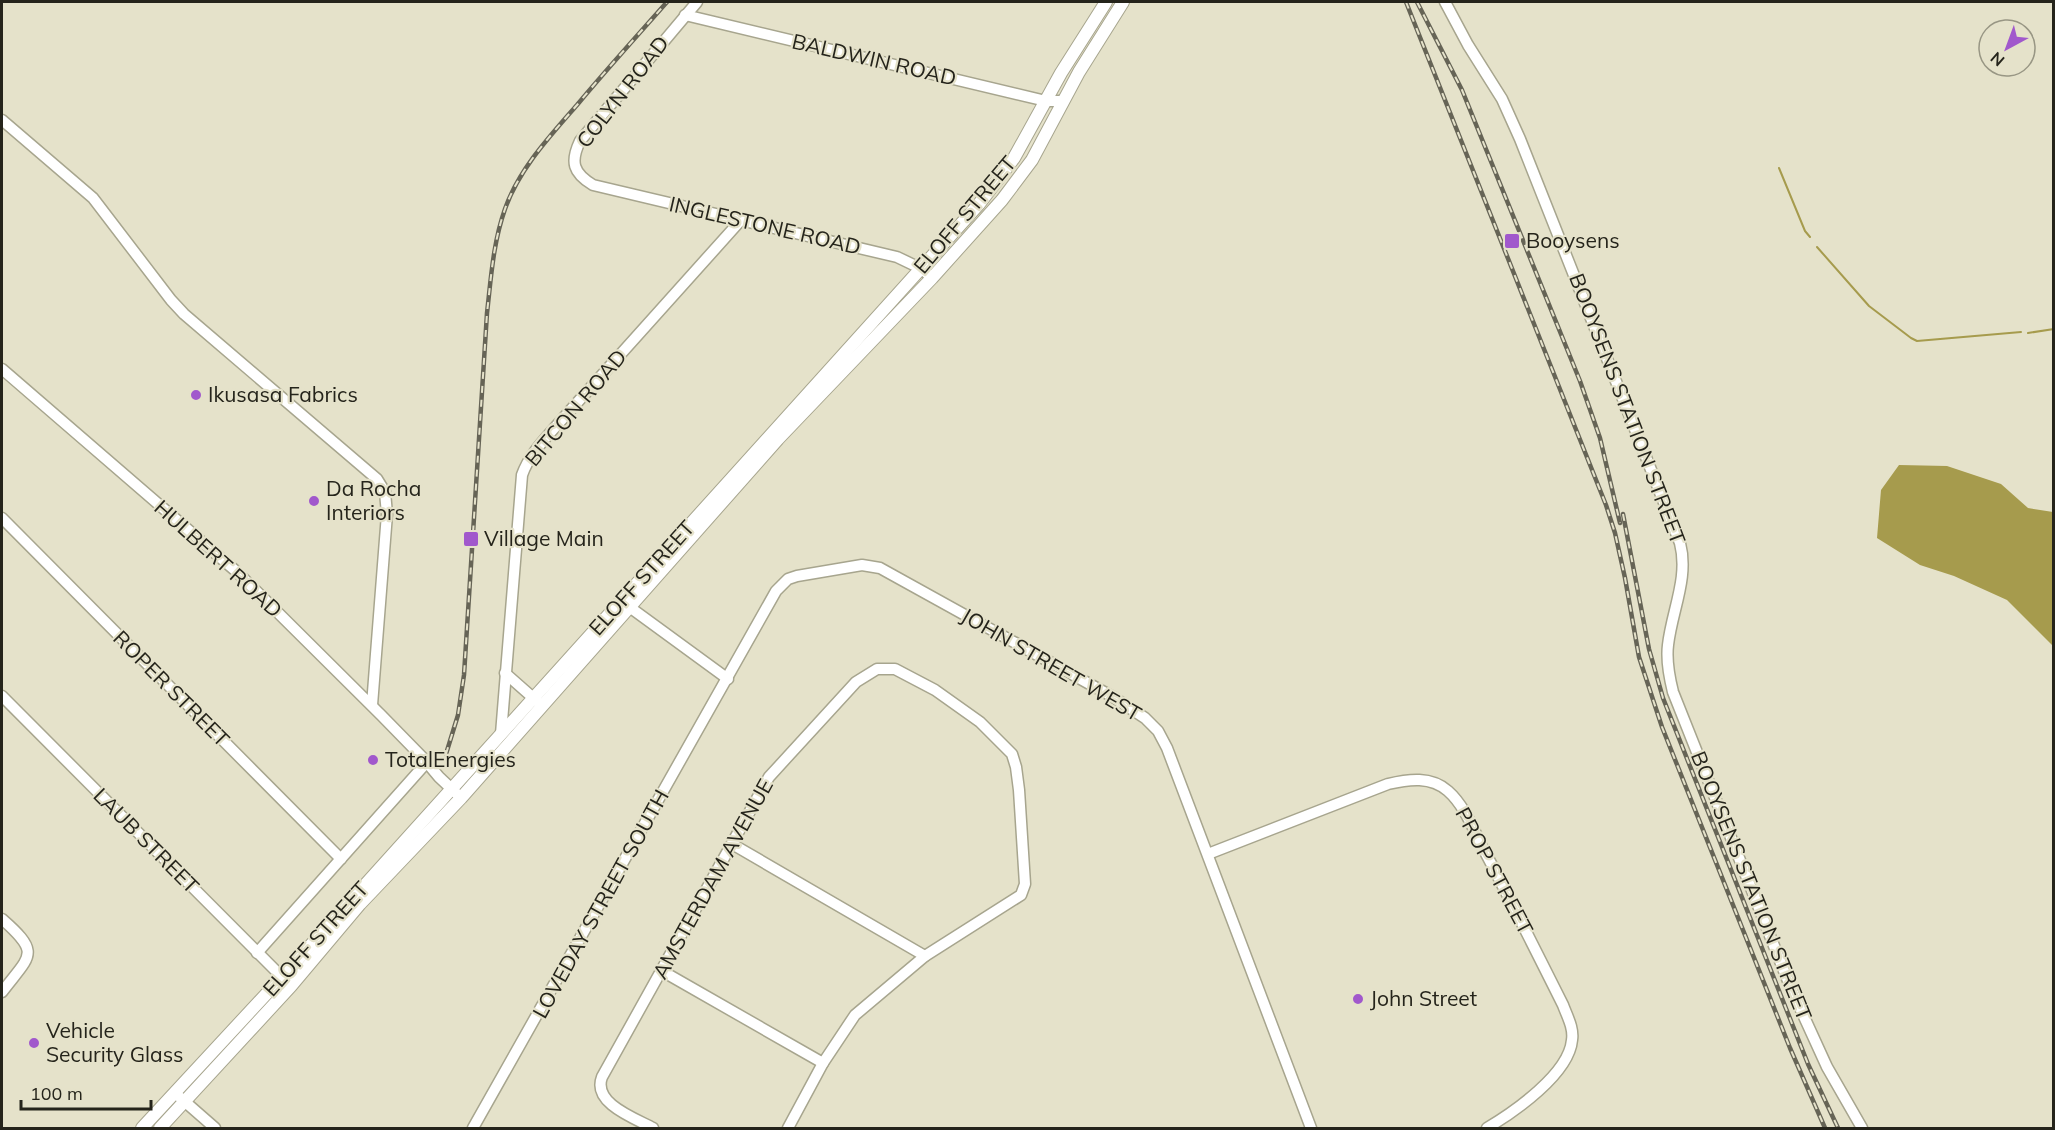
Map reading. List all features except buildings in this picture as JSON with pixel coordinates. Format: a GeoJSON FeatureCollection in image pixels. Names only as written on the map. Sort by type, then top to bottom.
{"type":"FeatureCollection","features":[{"type":"Feature","properties":{"kind":"street","name":"COLYN ROAD"},"geometry":{"type":"LineString","coordinates":[[593,185],[578,172],[574,164],[575,153],[580,141],[697,2]]}},
{"type":"Feature","properties":{"kind":"street","name":"ELOFF STREET"},"geometry":{"type":"LineString","coordinates":[[927,274],[1014,158],[1077,45],[1106,2]]}},
{"type":"Feature","properties":{"kind":"street","name":"ELOFF STREET"},"geometry":{"type":"LineString","coordinates":[[142,1128],[458,791],[835,372],[1019,179],[1032,160],[1091,51],[1123,2]]}},
{"type":"Feature","properties":{"kind":"street","name":"BOOYSENS STATION STREET"},"geometry":{"type":"LineString","coordinates":[[1445,2],[1468,45],[1502,99],[1521,139],[1680,543],[1684,563],[1683,572],[1667,656],[1673,692],[1790,986],[1827,1067],[1862,1128]]}},
{"type":"Feature","properties":{"kind":"street"},"geometry":{"type":"LineString","coordinates":[[1099,13],[1111,20]]}},
{"type":"Feature","properties":{"kind":"street","name":"BALDWIN ROAD"},"geometry":{"type":"LineString","coordinates":[[685,15],[1046,101],[1063,101]]}},
{"type":"Feature","properties":{"kind":"street"},"geometry":{"type":"LineString","coordinates":[[2,120],[93,198],[184,314],[377,478],[384,492],[387,514],[372,705]]}},
{"type":"Feature","properties":{"kind":"street","name":"INGLESTONE ROAD"},"geometry":{"type":"LineString","coordinates":[[593,185],[897,257],[927,274]]}},
{"type":"Feature","properties":{"kind":"street","name":"BITCON ROAD"},"geometry":{"type":"LineString","coordinates":[[501,734],[522,475],[525,466],[532,454],[558,424],[741,220]]}},
{"type":"Feature","properties":{"kind":"street","name":"HULBERT ROAD"},"geometry":{"type":"LineString","coordinates":[[2,369],[237,572],[458,791]]}},
{"type":"Feature","properties":{"kind":"street","name":"ROPER STREET"},"geometry":{"type":"LineString","coordinates":[[2,518],[341,859]]}},
{"type":"Feature","properties":{"kind":"street","name":"JOHN STREET WEST"},"geometry":{"type":"LineString","coordinates":[[728,679],[770,600],[788,579],[862,565],[880,568],[1145,718],[1163,739],[1311,1128]]}},
{"type":"Feature","properties":{"kind":"street"},"geometry":{"type":"LineString","coordinates":[[626,605],[728,679]]}},
{"type":"Feature","properties":{"kind":"street","name":"AMSTERDAM AVENUE"},"geometry":{"type":"LineString","coordinates":[[653,1128],[606,1101],[600,1086],[602,1077],[769,777],[856,682],[877,669],[895,669],[960,706],[1012,754],[1016,767],[1025,870],[1025,884],[1021,895],[925,956]]}},
{"type":"Feature","properties":{"kind":"street"},"geometry":{"type":"LineString","coordinates":[[505,673],[537,701]]}},
{"type":"Feature","properties":{"kind":"street","name":"LOVEDAY STREET SOUTH"},"geometry":{"type":"LineString","coordinates":[[473,1128],[728,679]]}},
{"type":"Feature","properties":{"kind":"street","name":"LAUB STREET"},"geometry":{"type":"LineString","coordinates":[[2,696],[291,986]]}},
{"type":"Feature","properties":{"kind":"street","name":"ELOFF STREET"},"geometry":{"type":"LineString","coordinates":[[458,791],[501,734],[537,701]]}},
{"type":"Feature","properties":{"kind":"street"},"geometry":{"type":"LineString","coordinates":[[257,952],[426,761]]}},
{"type":"Feature","properties":{"kind":"street","name":"PROP STREET"},"geometry":{"type":"LineString","coordinates":[[1208,854],[1388,784],[1424,780],[1448,791],[1460,804],[1491,863],[1563,1005],[1571,1027],[1572,1041],[1566,1058],[1554,1074],[1522,1106],[1487,1128]]}},
{"type":"Feature","properties":{"kind":"street"},"geometry":{"type":"LineString","coordinates":[[732,844],[925,956],[855,1015],[823,1063],[788,1128]]}},
{"type":"Feature","properties":{"kind":"street","name":"ELOFF STREET"},"geometry":{"type":"LineString","coordinates":[[160,1128],[291,986],[376,880]]}},
{"type":"Feature","properties":{"kind":"street"},"geometry":{"type":"LineString","coordinates":[[2,919],[24,941],[29,951],[27,958],[2,992]]}},
{"type":"Feature","properties":{"kind":"street"},"geometry":{"type":"LineString","coordinates":[[662,971],[823,1063]]}},
{"type":"Feature","properties":{"kind":"street"},"geometry":{"type":"LineString","coordinates":[[175,1093],[215,1128]]}},
{"type":"Feature","properties":{"kind":"shaded area"},"geometry":{"type":"Polygon","coordinates":[[[1899,465],[1947,466],[2001,484],[2028,508],[2053,512],[2053,646],[2007,600],[1954,576],[1920,565],[1877,538],[1881,490],[1899,465]]]}},
{"type":"Feature","properties":{"kind":"waterway"},"geometry":{"type":"LineString","coordinates":[[1779,168],[1805,231],[1810,237]]}},
{"type":"Feature","properties":{"kind":"waterway"},"geometry":{"type":"LineString","coordinates":[[1817,247],[1869,306],[1917,341],[2021,332]]}},
{"type":"Feature","properties":{"kind":"waterway"},"geometry":{"type":"LineString","coordinates":[[2028,333],[2054,329]]}},
{"type":"Feature","properties":{"kind":"railway"},"geometry":{"type":"LineString","coordinates":[[446,754],[458,715],[464,675],[487,313],[493,261],[501,222],[518,180],[536,154],[667,2]]}},
{"type":"Feature","properties":{"kind":"railway"},"geometry":{"type":"LineString","coordinates":[[1406,2],[1606,505],[1625,578],[1639,657],[1662,727],[1790,1048],[1825,1128]]}},
{"type":"Feature","properties":{"kind":"railway"},"geometry":{"type":"LineString","coordinates":[[1417,2],[1462,90],[1580,381],[1600,438],[1620,523]]}},
{"type":"Feature","properties":{"kind":"railway"},"geometry":{"type":"LineString","coordinates":[[1623,514],[1649,649],[1663,698],[1808,1064],[1838,1128]]}},
{"type":"Feature","properties":{"kind":"place","name":"Booysens"},"geometry":{"type":"Point","coordinates":[1512,241]}},
{"type":"Feature","properties":{"kind":"place","name":"Ikusasa Fabrics"},"geometry":{"type":"Point","coordinates":[196,395]}},
{"type":"Feature","properties":{"kind":"place","name":"Da Rocha Interiors"},"geometry":{"type":"Point","coordinates":[314,501]}},
{"type":"Feature","properties":{"kind":"place","name":"Village Main"},"geometry":{"type":"Point","coordinates":[471,539]}},
{"type":"Feature","properties":{"kind":"place","name":"TotalEnergies"},"geometry":{"type":"Point","coordinates":[373,760]}},
{"type":"Feature","properties":{"kind":"place","name":"John Street"},"geometry":{"type":"Point","coordinates":[1358,999]}},
{"type":"Feature","properties":{"kind":"place","name":"Vehicle Security Glass"},"geometry":{"type":"Point","coordinates":[34,1043]}}]}
